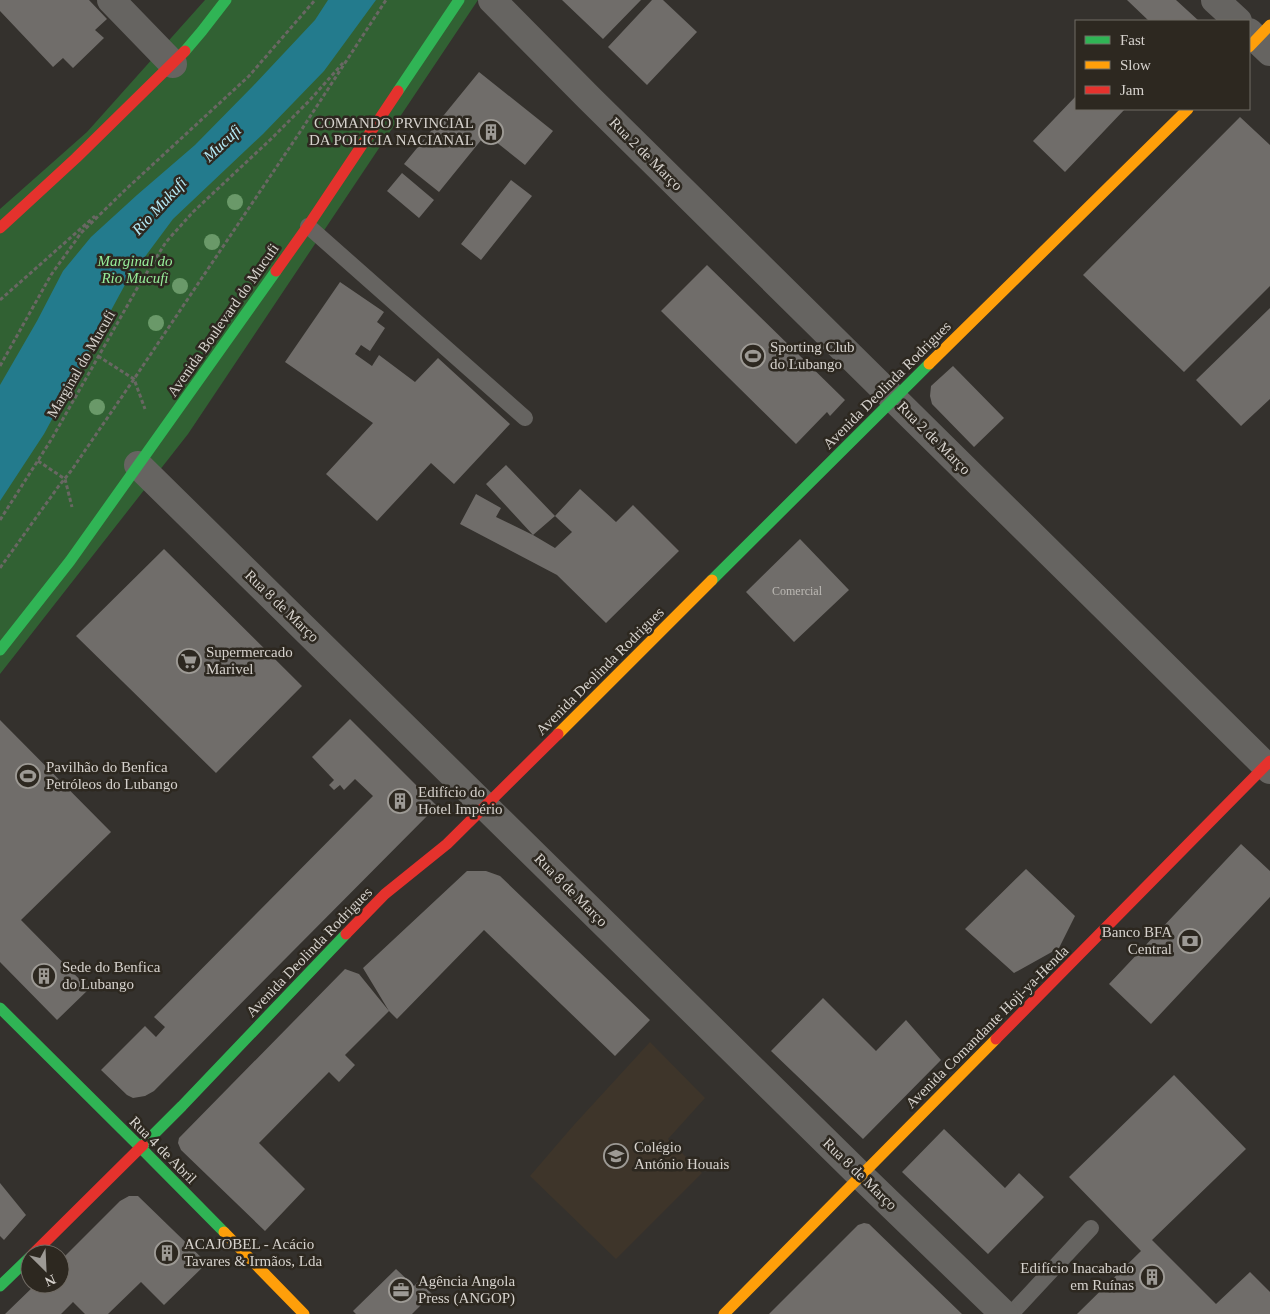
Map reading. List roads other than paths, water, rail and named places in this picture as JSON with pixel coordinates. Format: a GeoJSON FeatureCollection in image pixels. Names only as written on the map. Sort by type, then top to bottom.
{"type":"FeatureCollection","features":[{"type":"Feature","properties":{"kind":"street"},"geometry":{"type":"LineString","coordinates":[[111,0],[173,64]]}},
{"type":"Feature","properties":{"kind":"street"},"geometry":{"type":"LineString","coordinates":[[0,228],[37,196],[173,64],[213,19],[226,0]]}},
{"type":"Feature","properties":{"kind":"street","name":"Avenida Boulevard do Mucufi"},"geometry":{"type":"LineString","coordinates":[[0,650],[70,561],[308,226],[459,0]]}},
{"type":"Feature","properties":{"kind":"street","name":"Rua 2 de Março"},"geometry":{"type":"LineString","coordinates":[[492,0],[589,98],[1268,765]]}},
{"type":"Feature","properties":{"kind":"street"},"geometry":{"type":"LineString","coordinates":[[1216,0],[1238,20]]}},
{"type":"Feature","properties":{"kind":"street","name":"Avenida Deolinda Rodrigues"},"geometry":{"type":"LineString","coordinates":[[42,1244],[182,1106],[385,894],[447,844],[486,806],[894,398],[1187,110]]}},
{"type":"Feature","properties":{"kind":"street","name":"Rua 8 de Março"},"geometry":{"type":"LineString","coordinates":[[138,465],[1004,1314]]}},
{"type":"Feature","properties":{"kind":"street","name":"Avenida Comandante Hoji-ya-Henda"},"geometry":{"type":"LineString","coordinates":[[724,1314],[1268,765]]}},
{"type":"Feature","properties":{"kind":"street","name":"Rua 4 de Abril"},"geometry":{"type":"LineString","coordinates":[[0,1008],[304,1314]]}},
{"type":"Feature","properties":{"kind":"street","name":"Avenida Deolinda Rodrigues"},"geometry":{"type":"LineString","coordinates":[[0,1286],[20,1266]]}},
{"type":"Feature","properties":{"kind":"lane"},"geometry":{"type":"LineString","coordinates":[[308,226],[525,418]]}},
{"type":"Feature","properties":{"kind":"lane"},"geometry":{"type":"LineString","coordinates":[[1011,1314],[1091,1228]]}},
{"type":"Feature","properties":{"kind":"water"},"geometry":{"type":"Polygon","coordinates":[[[328,0],[376,0],[324,71],[263,134],[173,219],[127,281],[44,434],[0,501],[0,385],[63,271],[91,237],[195,145],[253,86],[315,20],[328,0]]]}},
{"type":"Feature","properties":{"kind":"place","name":"COMANDO PRVINCIAL DA POLICIA NACIANAL"},"geometry":{"type":"Point","coordinates":[491,132]}},
{"type":"Feature","properties":{"kind":"place","name":"Sporting Club do Lubango"},"geometry":{"type":"Point","coordinates":[753,356]}},
{"type":"Feature","properties":{"kind":"place","name":"Supermercado Marivel"},"geometry":{"type":"Point","coordinates":[189,661]}},
{"type":"Feature","properties":{"kind":"place","name":"Pavilhão do Benfica Petróleos do Lubango"},"geometry":{"type":"Point","coordinates":[28,776]}},
{"type":"Feature","properties":{"kind":"place","name":"Edifício do Hotel Império"},"geometry":{"type":"Point","coordinates":[400,801]}},
{"type":"Feature","properties":{"kind":"place","name":"Banco BFA Central"},"geometry":{"type":"Point","coordinates":[1190,941]}},
{"type":"Feature","properties":{"kind":"place","name":"Sede do Benfica do Lubango"},"geometry":{"type":"Point","coordinates":[44,976]}},
{"type":"Feature","properties":{"kind":"place","name":"Colégio António Houais"},"geometry":{"type":"Point","coordinates":[616,1156]}},
{"type":"Feature","properties":{"kind":"place","name":"ACAJOBEL - Acácio Tavares & Irmãos, Lda"},"geometry":{"type":"Point","coordinates":[167,1253]}},
{"type":"Feature","properties":{"kind":"place","name":"Edifício Inacabado em Ruínas"},"geometry":{"type":"Point","coordinates":[1152,1277]}},
{"type":"Feature","properties":{"kind":"place","name":"Agência Angola Press (ANGOP)"},"geometry":{"type":"Point","coordinates":[401,1290]}},
{"type":"Feature","properties":{"kind":"water label","name":"Mucufi"},"geometry":{"type":"Point","coordinates":[222,143]}},
{"type":"Feature","properties":{"kind":"water label","name":"Rio Mukufi"},"geometry":{"type":"Point","coordinates":[159,206]}},
{"type":"Feature","properties":{"kind":"park label","name":"Marginal do Rio Mucufi"},"geometry":{"type":"Point","coordinates":[135,270]}}]}
